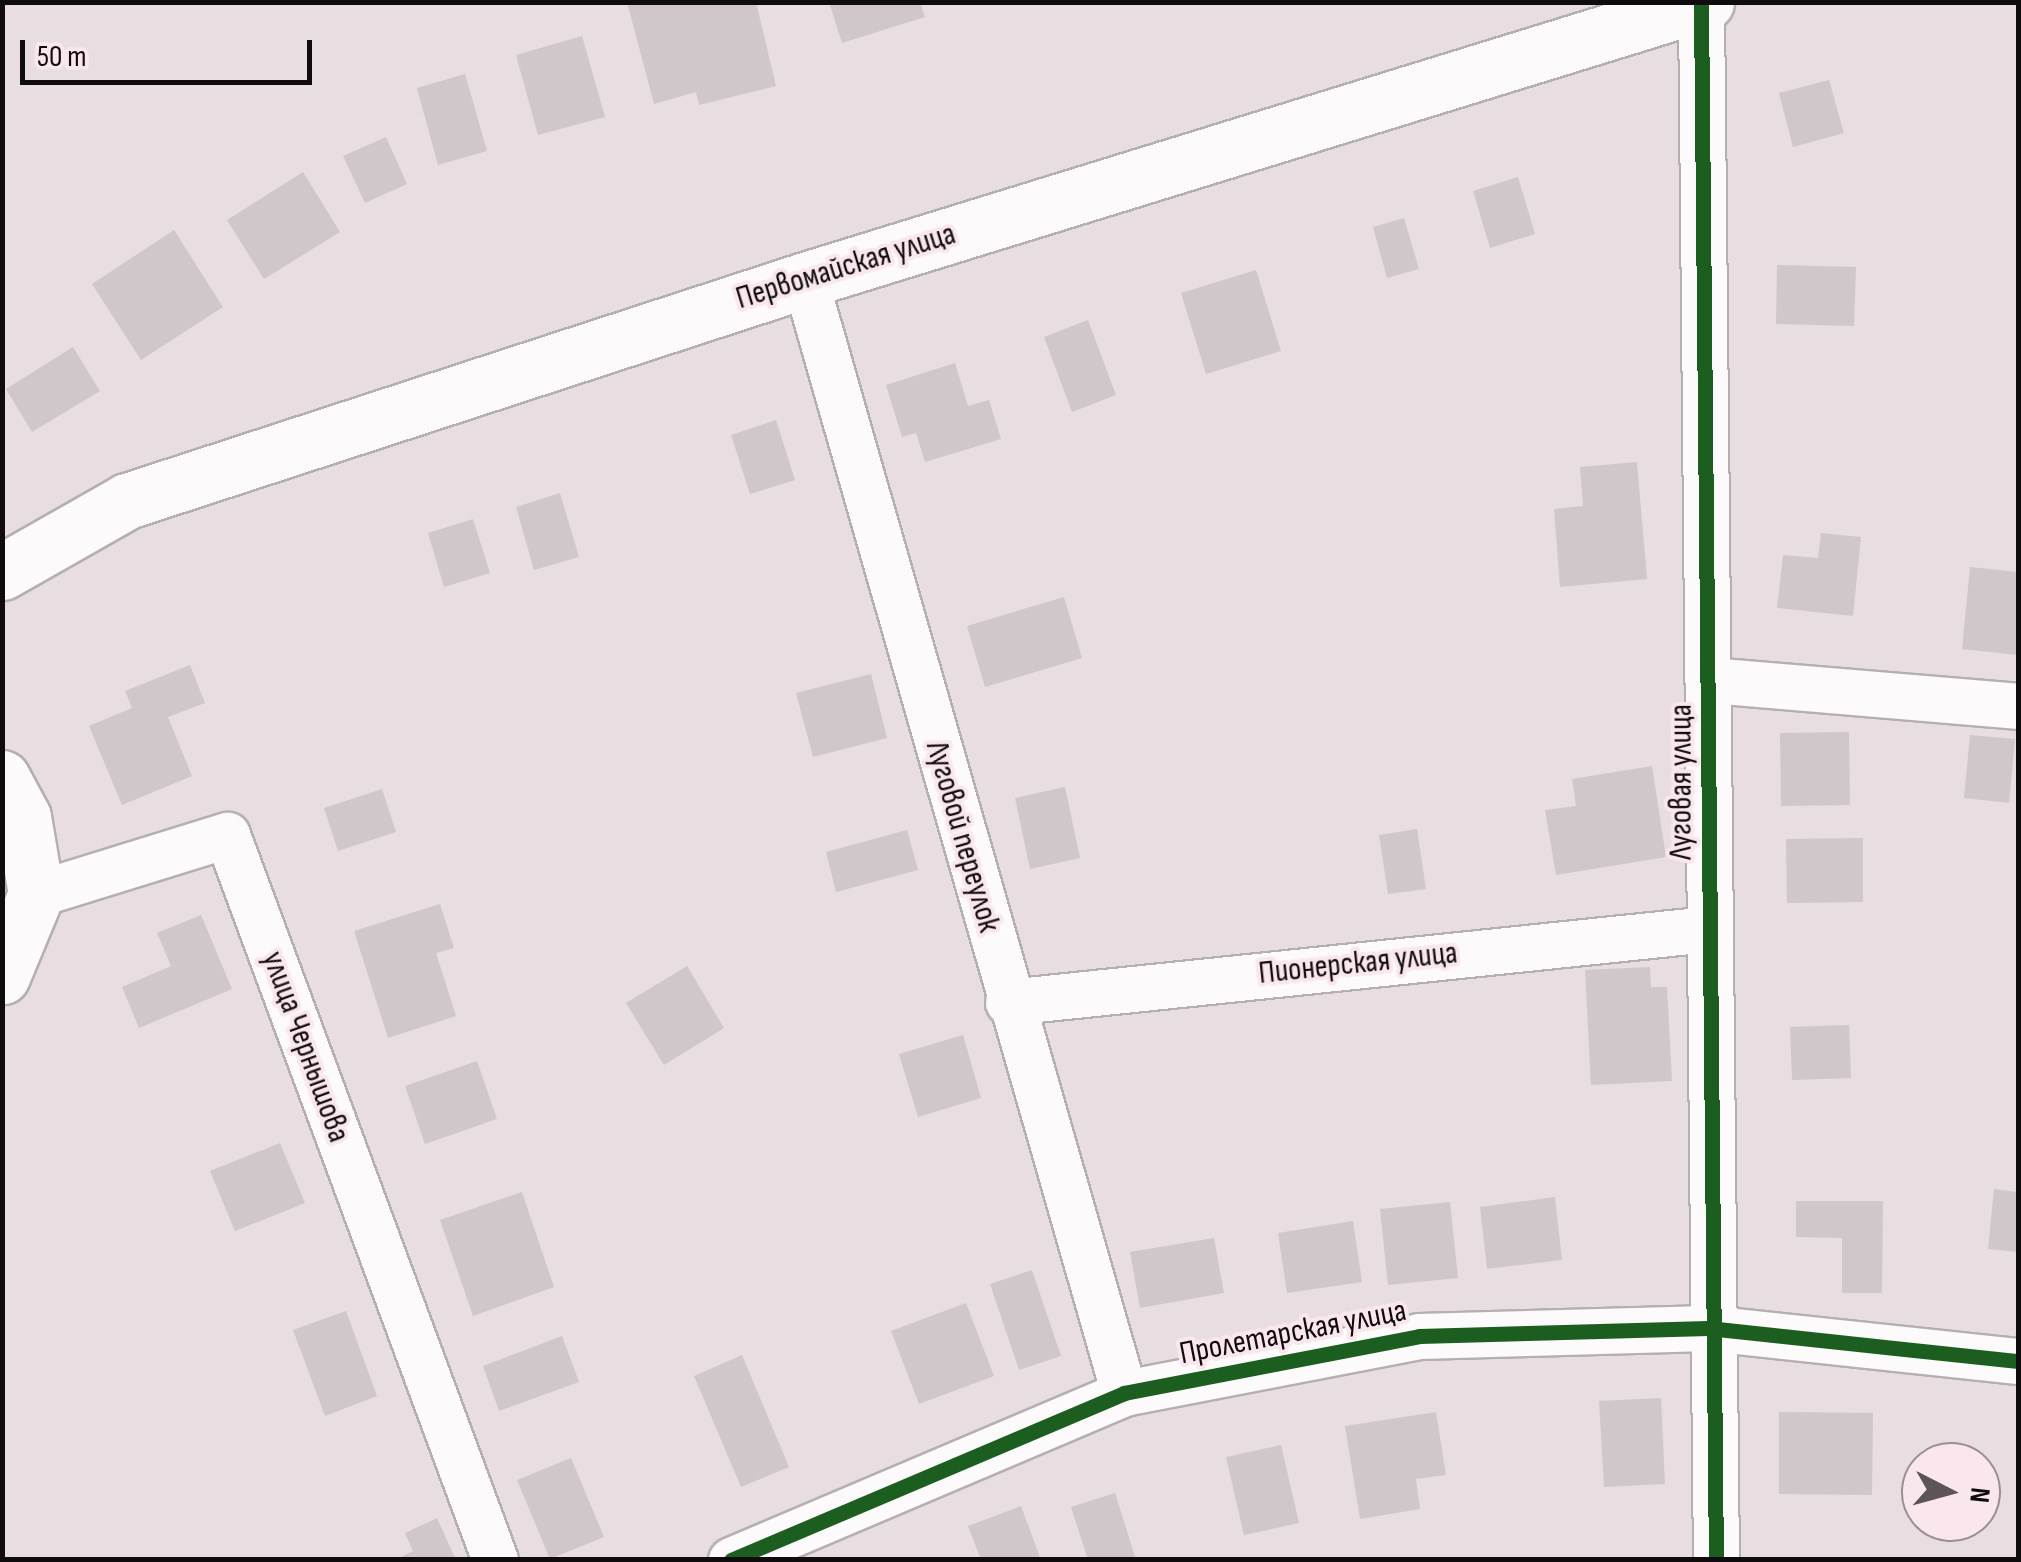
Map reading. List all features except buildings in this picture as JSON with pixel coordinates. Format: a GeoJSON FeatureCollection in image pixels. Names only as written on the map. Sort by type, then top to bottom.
{"type":"FeatureCollection","features":[{"type":"Feature","properties":{"kind":"main road","name":"Первомайская улица"},"geometry":{"type":"LineString","coordinates":[[2,572],[127,501],[804,280],[1704,3]]}},
{"type":"Feature","properties":{"kind":"main road"},"geometry":{"type":"LineString","coordinates":[[2,778],[23,817],[36,894],[2,976]]}},
{"type":"Feature","properties":{"kind":"street","name":"Луговая улица"},"geometry":{"type":"LineString","coordinates":[[1704,3],[1710,680],[1708,1328],[1716,1560]]}},
{"type":"Feature","properties":{"kind":"street","name":"Луговой переулок"},"geometry":{"type":"LineString","coordinates":[[804,280],[1008,1002],[1124,1393]]}},
{"type":"Feature","properties":{"kind":"street"},"geometry":{"type":"LineString","coordinates":[[1710,680],[2018,706]]}},
{"type":"Feature","properties":{"kind":"street","name":"улица Чернышова"},"geometry":{"type":"LineString","coordinates":[[36,894],[227,834],[495,1560]]}},
{"type":"Feature","properties":{"kind":"street","name":"Пионерская улица"},"geometry":{"type":"LineString","coordinates":[[1008,1002],[1710,929]]}},
{"type":"Feature","properties":{"kind":"street","name":"Пролетарская улица"},"geometry":{"type":"LineString","coordinates":[[731,1560],[1124,1393],[1419,1336],[1708,1328],[2018,1361]]}},
{"type":"Feature","properties":{"kind":"cycle path"},"geometry":{"type":"LineString","coordinates":[[1701,4],[1716,1560]]}},
{"type":"Feature","properties":{"kind":"cycle path"},"geometry":{"type":"LineString","coordinates":[[731,1560],[1124,1393],[1419,1336],[1708,1328],[2018,1361]]}}]}
